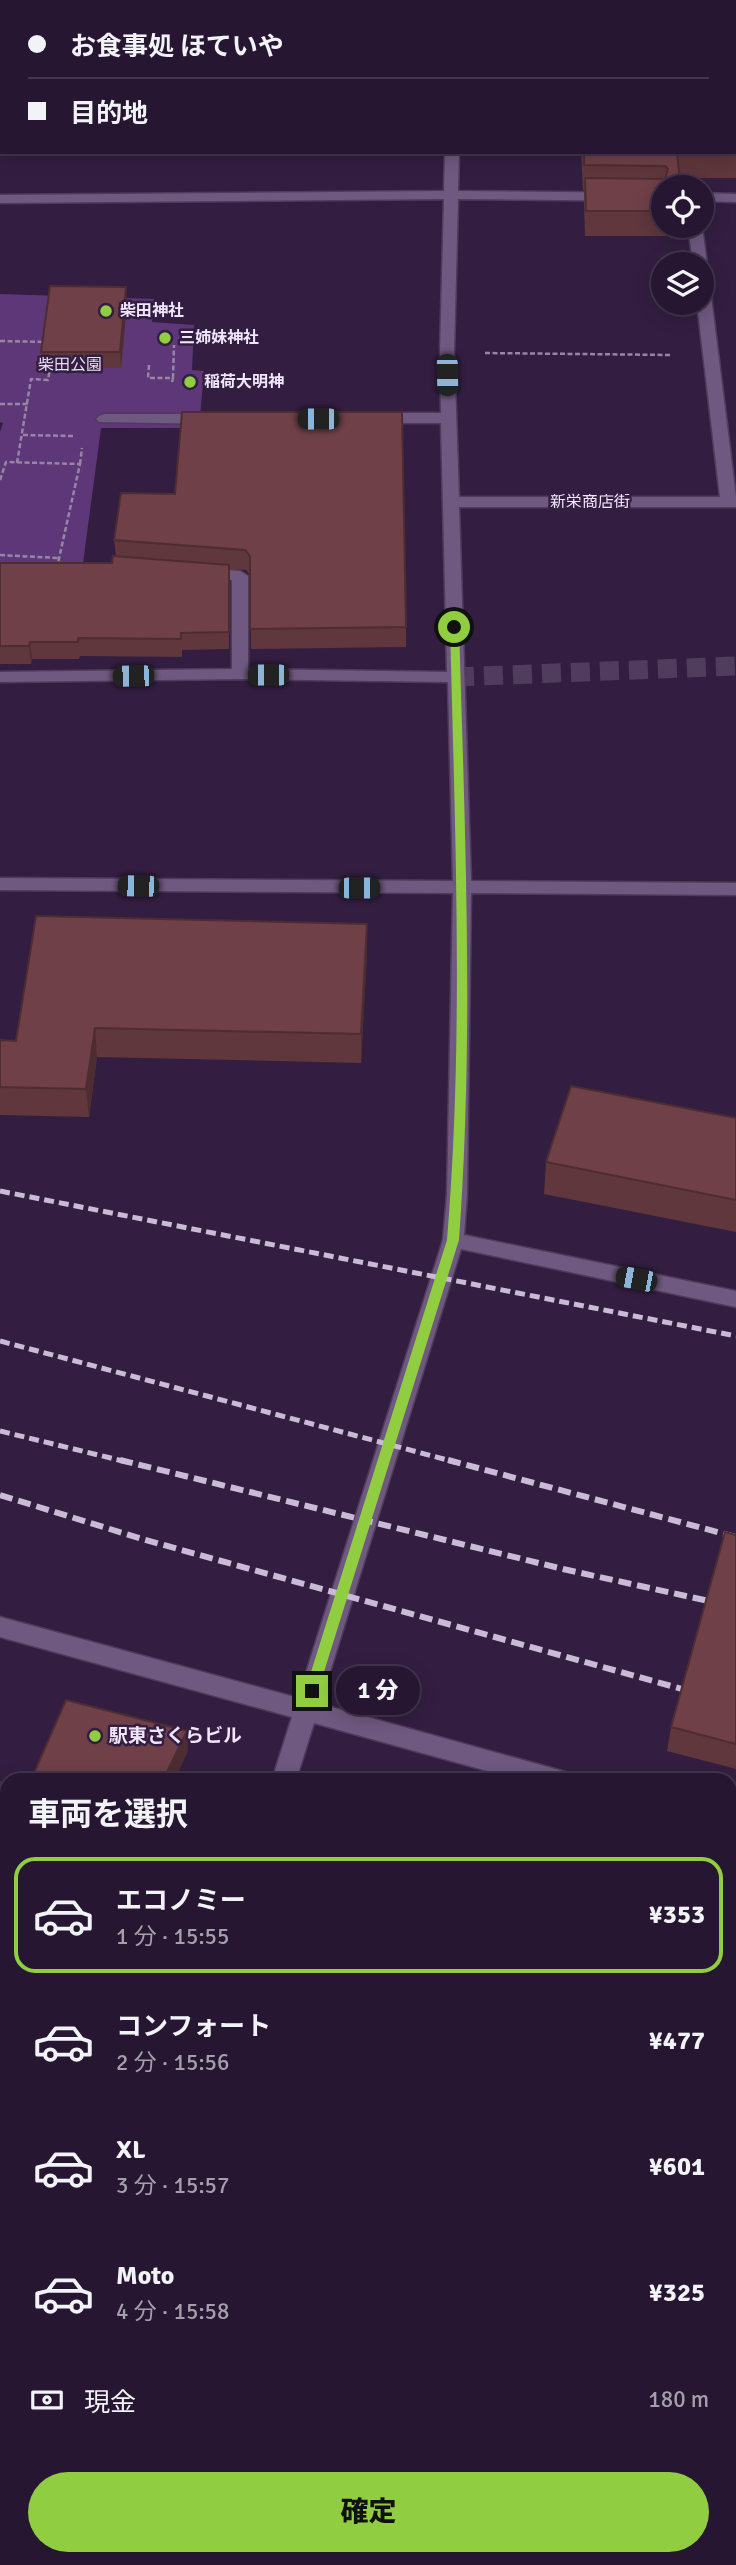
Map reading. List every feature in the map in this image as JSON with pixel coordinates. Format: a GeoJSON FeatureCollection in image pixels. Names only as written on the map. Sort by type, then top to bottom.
{"type":"FeatureCollection","features":[{"type":"Feature","properties":{"kind":"street"},"geometry":{"type":"LineString","coordinates":[[286,1773],[453,1240],[457,1194],[462,888],[447,418],[453,154]]}},
{"type":"Feature","properties":{"kind":"street"},"geometry":{"type":"LineString","coordinates":[[0,199],[651,197]]}},
{"type":"Feature","properties":{"kind":"street"},"geometry":{"type":"LineString","coordinates":[[714,197],[736,198]]}},
{"type":"Feature","properties":{"kind":"street","name":"新栄商店街"},"geometry":{"type":"LineString","coordinates":[[451,502],[732,502],[706,315]]}},
{"type":"Feature","properties":{"kind":"street"},"geometry":{"type":"LineString","coordinates":[[359,418],[447,418]]}},
{"type":"Feature","properties":{"kind":"street"},"geometry":{"type":"LineString","coordinates":[[104,419],[224,419]]}},
{"type":"Feature","properties":{"kind":"street"},"geometry":{"type":"LineString","coordinates":[[188,572],[240,576],[240,674]]}},
{"type":"Feature","properties":{"kind":"street"},"geometry":{"type":"LineString","coordinates":[[0,677],[240,674],[455,677]]}},
{"type":"Feature","properties":{"kind":"street"},"geometry":{"type":"LineString","coordinates":[[0,884],[736,889]]}},
{"type":"Feature","properties":{"kind":"street"},"geometry":{"type":"LineString","coordinates":[[453,1240],[736,1299]]}},
{"type":"Feature","properties":{"kind":"street"},"geometry":{"type":"LineString","coordinates":[[0,1627],[534,1773]]}},
{"type":"Feature","properties":{"kind":"path"},"geometry":{"type":"LineString","coordinates":[[0,341],[54,342]]}},
{"type":"Feature","properties":{"kind":"path"},"geometry":{"type":"LineString","coordinates":[[173,378],[174,345]]}},
{"type":"Feature","properties":{"kind":"path"},"geometry":{"type":"LineString","coordinates":[[17,463],[31,379],[48,380],[52,352]]}},
{"type":"Feature","properties":{"kind":"path"},"geometry":{"type":"LineString","coordinates":[[447,353],[711,355]]}},
{"type":"Feature","properties":{"kind":"path"},"geometry":{"type":"LineString","coordinates":[[0,404],[28,404]]}},
{"type":"Feature","properties":{"kind":"path"},"geometry":{"type":"LineString","coordinates":[[22,435],[84,436]]}},
{"type":"Feature","properties":{"kind":"path"},"geometry":{"type":"LineString","coordinates":[[0,478],[6,462],[80,464],[58,563]]}},
{"type":"Feature","properties":{"kind":"path"},"geometry":{"type":"LineString","coordinates":[[0,555],[59,558]]}},
{"type":"Feature","properties":{"kind":"green space","name":"柴田公園"},"geometry":{"type":"Polygon","coordinates":[[[0,294],[154,299],[152,322],[194,325],[192,370],[204,371],[199,428],[101,428],[82,571],[0,564],[0,432],[3,423],[0,422],[0,294]]]}},
{"type":"Feature","properties":{"kind":"building"},"geometry":{"type":"Polygon","coordinates":[[[584,154],[677,154],[680,175],[666,175],[668,169],[665,166],[584,165],[584,154]]]}},
{"type":"Feature","properties":{"kind":"building"},"geometry":{"type":"Polygon","coordinates":[[[585,178],[651,179],[651,211],[586,211],[585,178]]]}},
{"type":"Feature","properties":{"kind":"building"},"geometry":{"type":"Polygon","coordinates":[[[50,286],[126,287],[120,352],[41,352],[50,286]]]}},
{"type":"Feature","properties":{"kind":"building"},"geometry":{"type":"Polygon","coordinates":[[[182,412],[402,412],[406,627],[250,629],[250,556],[245,550],[114,540],[121,493],[175,494],[182,412]]]}},
{"type":"Feature","properties":{"kind":"building"},"geometry":{"type":"Polygon","coordinates":[[[113,556],[229,565],[229,632],[181,633],[181,639],[78,638],[78,642],[30,642],[29,646],[0,646],[0,563],[112,563],[113,556]]]}},
{"type":"Feature","properties":{"kind":"building"},"geometry":{"type":"Polygon","coordinates":[[[36,916],[367,924],[361,1034],[95,1028],[86,1089],[0,1087],[0,1040],[16,1041],[36,916]]]}},
{"type":"Feature","properties":{"kind":"building"},"geometry":{"type":"Polygon","coordinates":[[[571,1086],[736,1118],[736,1200],[546,1162],[571,1086]]]}},
{"type":"Feature","properties":{"kind":"building"},"geometry":{"type":"Polygon","coordinates":[[[725,1532],[736,1535],[736,1744],[671,1727],[725,1532]]]}},
{"type":"Feature","properties":{"kind":"building","name":"駅東さくらビル"},"geometry":{"type":"Polygon","coordinates":[[[66,1700],[187,1731],[166,1773],[34,1773],[66,1700]]]}},
{"type":"Feature","properties":{"kind":"tunnel"},"geometry":{"type":"LineString","coordinates":[[455,677],[736,666]]}},
{"type":"Feature","properties":{"kind":"railway"},"geometry":{"type":"LineString","coordinates":[[0,1191],[736,1336]]}},
{"type":"Feature","properties":{"kind":"railway"},"geometry":{"type":"LineString","coordinates":[[0,1341],[455,1462]]}},
{"type":"Feature","properties":{"kind":"railway"},"geometry":{"type":"LineString","coordinates":[[0,1431],[127,1462]]}},
{"type":"Feature","properties":{"kind":"railway"},"geometry":{"type":"LineString","coordinates":[[120,1460],[563,1569],[736,1607]]}},
{"type":"Feature","properties":{"kind":"railway"},"geometry":{"type":"LineString","coordinates":[[448,1460],[736,1537]]}},
{"type":"Feature","properties":{"kind":"railway"},"geometry":{"type":"LineString","coordinates":[[0,1495],[142,1539],[736,1704]]}},
{"type":"Feature","properties":{"kind":"place","name":"柴田神社"},"geometry":{"type":"Point","coordinates":[106,311]}},
{"type":"Feature","properties":{"kind":"place","name":"三姉妹神社"},"geometry":{"type":"Point","coordinates":[165,338]}},
{"type":"Feature","properties":{"kind":"place","name":"稲荷大明神"},"geometry":{"type":"Point","coordinates":[190,382]}},
{"type":"Feature","properties":{"kind":"place","name":"駅東さくらビル"},"geometry":{"type":"Point","coordinates":[95,1736]}},
{"type":"Feature","properties":{"kind":"route"},"geometry":{"type":"LineString","coordinates":[[312,1691],[453,1240],[457,1194],[463,928],[454,627]]}}]}
